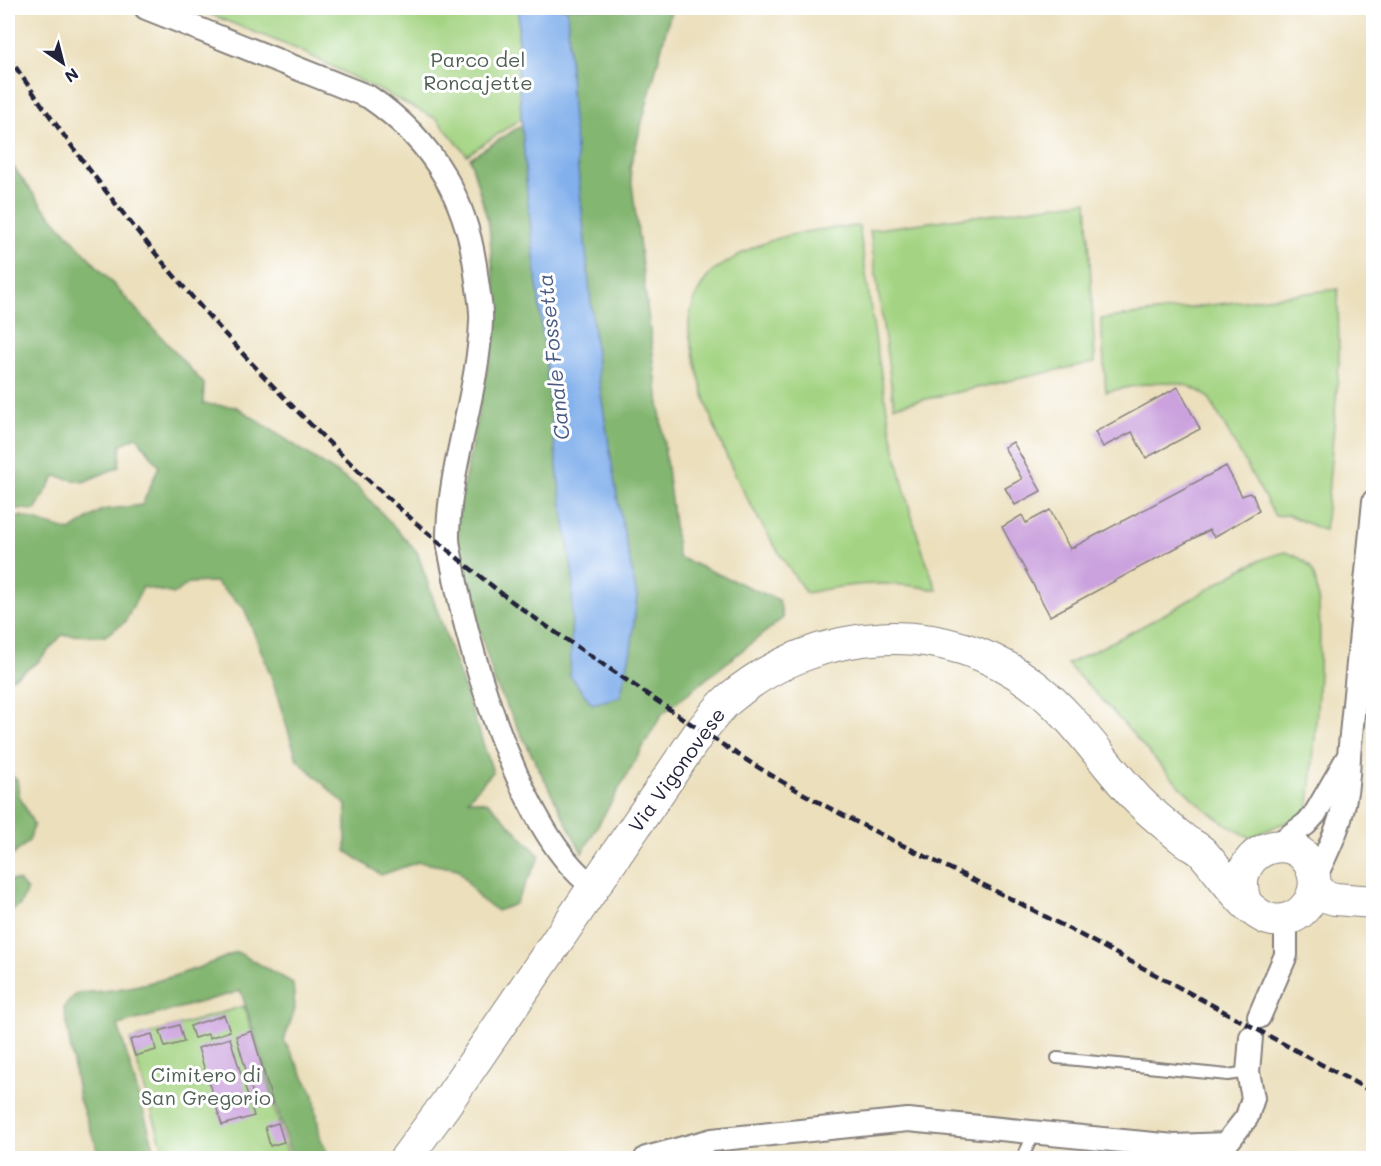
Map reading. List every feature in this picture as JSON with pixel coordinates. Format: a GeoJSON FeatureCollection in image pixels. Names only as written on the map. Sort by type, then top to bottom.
{"type":"FeatureCollection","features":[{"type":"Feature","properties":{"kind":"main road","name":"Via Vigonovese"},"geometry":{"type":"LineString","coordinates":[[406,1158],[445,1106],[699,733],[728,700],[777,667],[841,642],[873,637],[914,638],[952,645],[982,655],[1011,670],[1054,703],[1140,802],[1199,849],[1245,901],[1263,917],[1286,920]]}},
{"type":"Feature","properties":{"kind":"main road"},"geometry":{"type":"LineString","coordinates":[[1199,849],[1218,853],[1295,850],[1305,857],[1314,885],[1335,899],[1368,901]]}},
{"type":"Feature","properties":{"kind":"main road"},"geometry":{"type":"LineString","coordinates":[[1245,901],[1242,891],[1244,870],[1265,850]]}},
{"type":"Feature","properties":{"kind":"main road"},"geometry":{"type":"LineString","coordinates":[[1286,920],[1304,910],[1314,885]]}},
{"type":"Feature","properties":{"kind":"street"},"geometry":{"type":"LineString","coordinates":[[146,8],[369,97],[393,113],[415,134],[442,166],[468,227],[481,321],[453,485],[448,535],[464,622],[495,721],[526,796],[576,874],[594,887]]}},
{"type":"Feature","properties":{"kind":"street"},"geometry":{"type":"LineString","coordinates":[[1314,885],[1342,820],[1349,790],[1349,755],[1374,501]]}},
{"type":"Feature","properties":{"kind":"street"},"geometry":{"type":"LineString","coordinates":[[1265,850],[1306,824],[1315,814],[1349,755]]}},
{"type":"Feature","properties":{"kind":"street"},"geometry":{"type":"LineString","coordinates":[[646,1158],[712,1140],[908,1120],[1174,1146],[1226,1144],[1247,1117],[1253,1098],[1248,1072],[1255,1027],[1286,955],[1286,920]]}},
{"type":"Feature","properties":{"kind":"lane"},"geometry":{"type":"LineString","coordinates":[[1056,1058],[1228,1075],[1248,1072]]}},
{"type":"Feature","properties":{"kind":"lane"},"geometry":{"type":"LineString","coordinates":[[1022,1158],[1035,1132]]}},
{"type":"Feature","properties":{"kind":"green space","name":"Parco del Roncajette"},"geometry":{"type":"Polygon","coordinates":[[[194,8],[548,8],[538,107],[467,155],[437,119],[297,49],[194,8]]]}},
{"type":"Feature","properties":{"kind":"green space"},"geometry":{"type":"Polygon","coordinates":[[[562,8],[672,8],[630,168],[678,557],[779,600],[783,618],[662,714],[582,853],[495,683],[453,538],[497,319],[489,225],[470,158],[551,107],[562,8]]]}},
{"type":"Feature","properties":{"kind":"green space"},"geometry":{"type":"Polygon","coordinates":[[[8,160],[44,208],[204,384],[203,404],[237,407],[358,487],[417,552],[493,772],[468,799],[489,803],[540,856],[515,904],[497,911],[479,898],[458,869],[418,862],[381,875],[346,851],[346,805],[297,759],[271,676],[244,608],[215,582],[189,583],[174,594],[143,587],[125,622],[105,636],[62,635],[38,662],[12,679],[8,675],[8,523],[21,516],[70,531],[102,510],[142,505],[159,466],[137,437],[121,444],[119,467],[83,482],[55,476],[35,510],[8,508],[8,450],[14,429],[8,424],[8,160]]]}},
{"type":"Feature","properties":{"kind":"green space"},"geometry":{"type":"Polygon","coordinates":[[[1087,201],[1095,362],[894,406],[870,230],[1087,201]]]}},
{"type":"Feature","properties":{"kind":"green space"},"geometry":{"type":"Polygon","coordinates":[[[859,226],[879,364],[896,456],[921,546],[937,590],[904,585],[871,584],[806,593],[754,512],[739,483],[714,425],[691,343],[689,323],[693,303],[702,285],[716,269],[744,252],[775,239],[825,229],[859,226]]]}},
{"type":"Feature","properties":{"kind":"green space"},"geometry":{"type":"Polygon","coordinates":[[[1338,289],[1339,365],[1325,531],[1288,515],[1275,516],[1209,398],[1197,390],[1172,382],[1159,382],[1106,392],[1101,319],[1338,289]]]}},
{"type":"Feature","properties":{"kind":"green space"},"geometry":{"type":"Polygon","coordinates":[[[1286,552],[1310,567],[1316,584],[1319,612],[1320,646],[1316,725],[1308,815],[1251,838],[1229,826],[1192,798],[1067,664],[1147,623],[1250,565],[1286,552]]]}},
{"type":"Feature","properties":{"kind":"green space"},"geometry":{"type":"Polygon","coordinates":[[[8,773],[17,780],[19,795],[34,825],[29,841],[8,859],[8,773]]]}},
{"type":"Feature","properties":{"kind":"green space"},"geometry":{"type":"Polygon","coordinates":[[[8,880],[19,881],[27,890],[20,905],[8,913],[8,880]]]}},
{"type":"Feature","properties":{"kind":"green space"},"geometry":{"type":"Polygon","coordinates":[[[237,952],[293,983],[295,1009],[284,1040],[314,1095],[320,1137],[330,1158],[292,1158],[241,991],[118,1025],[157,1158],[101,1158],[79,1099],[64,1007],[77,993],[118,989],[179,975],[237,952]]]}},
{"type":"Feature","properties":{"kind":"green space","name":"Cimitero di San Gregorio"},"geometry":{"type":"Polygon","coordinates":[[[244,1006],[289,1158],[166,1158],[130,1040],[244,1006]]]}},
{"type":"Feature","properties":{"kind":"water","name":"Canale Fossetta"},"geometry":{"type":"Polygon","coordinates":[[[519,8],[567,8],[572,108],[598,375],[618,502],[637,596],[631,650],[620,697],[592,704],[570,676],[573,576],[559,485],[527,193],[517,62],[519,8]]]}},
{"type":"Feature","properties":{"kind":"building"},"geometry":{"type":"Polygon","coordinates":[[[1178,387],[1200,429],[1146,458],[1132,432],[1103,447],[1095,432],[1178,387]]]}},
{"type":"Feature","properties":{"kind":"building"},"geometry":{"type":"Polygon","coordinates":[[[1013,442],[1041,491],[1015,505],[1005,488],[1022,479],[1004,447],[1013,442]]]}},
{"type":"Feature","properties":{"kind":"building"},"geometry":{"type":"Polygon","coordinates":[[[1226,466],[1242,496],[1249,493],[1253,495],[1259,511],[1214,537],[1209,530],[1050,616],[1002,527],[1022,515],[1026,523],[1050,510],[1070,549],[1226,466]]]}},
{"type":"Feature","properties":{"kind":"building"},"geometry":{"type":"Polygon","coordinates":[[[224,1015],[230,1031],[209,1038],[208,1034],[194,1038],[190,1026],[224,1015]]]}},
{"type":"Feature","properties":{"kind":"building"},"geometry":{"type":"Polygon","coordinates":[[[179,1025],[184,1042],[165,1047],[160,1031],[179,1025]]]}},
{"type":"Feature","properties":{"kind":"building"},"geometry":{"type":"Polygon","coordinates":[[[252,1031],[273,1104],[257,1108],[236,1036],[252,1031]]]}},
{"type":"Feature","properties":{"kind":"building"},"geometry":{"type":"Polygon","coordinates":[[[152,1034],[156,1050],[135,1056],[130,1040],[152,1034]]]}},
{"type":"Feature","properties":{"kind":"building"},"geometry":{"type":"Polygon","coordinates":[[[230,1038],[254,1116],[222,1125],[198,1048],[230,1038]]]}},
{"type":"Feature","properties":{"kind":"building"},"geometry":{"type":"Polygon","coordinates":[[[278,1123],[284,1142],[270,1146],[265,1127],[278,1123]]]}},
{"type":"Feature","properties":{"kind":"railway"},"geometry":{"type":"LineString","coordinates":[[8,56],[114,202],[231,341],[359,471],[426,531],[510,600],[696,727],[816,801],[992,889],[1374,1093]]}}]}
